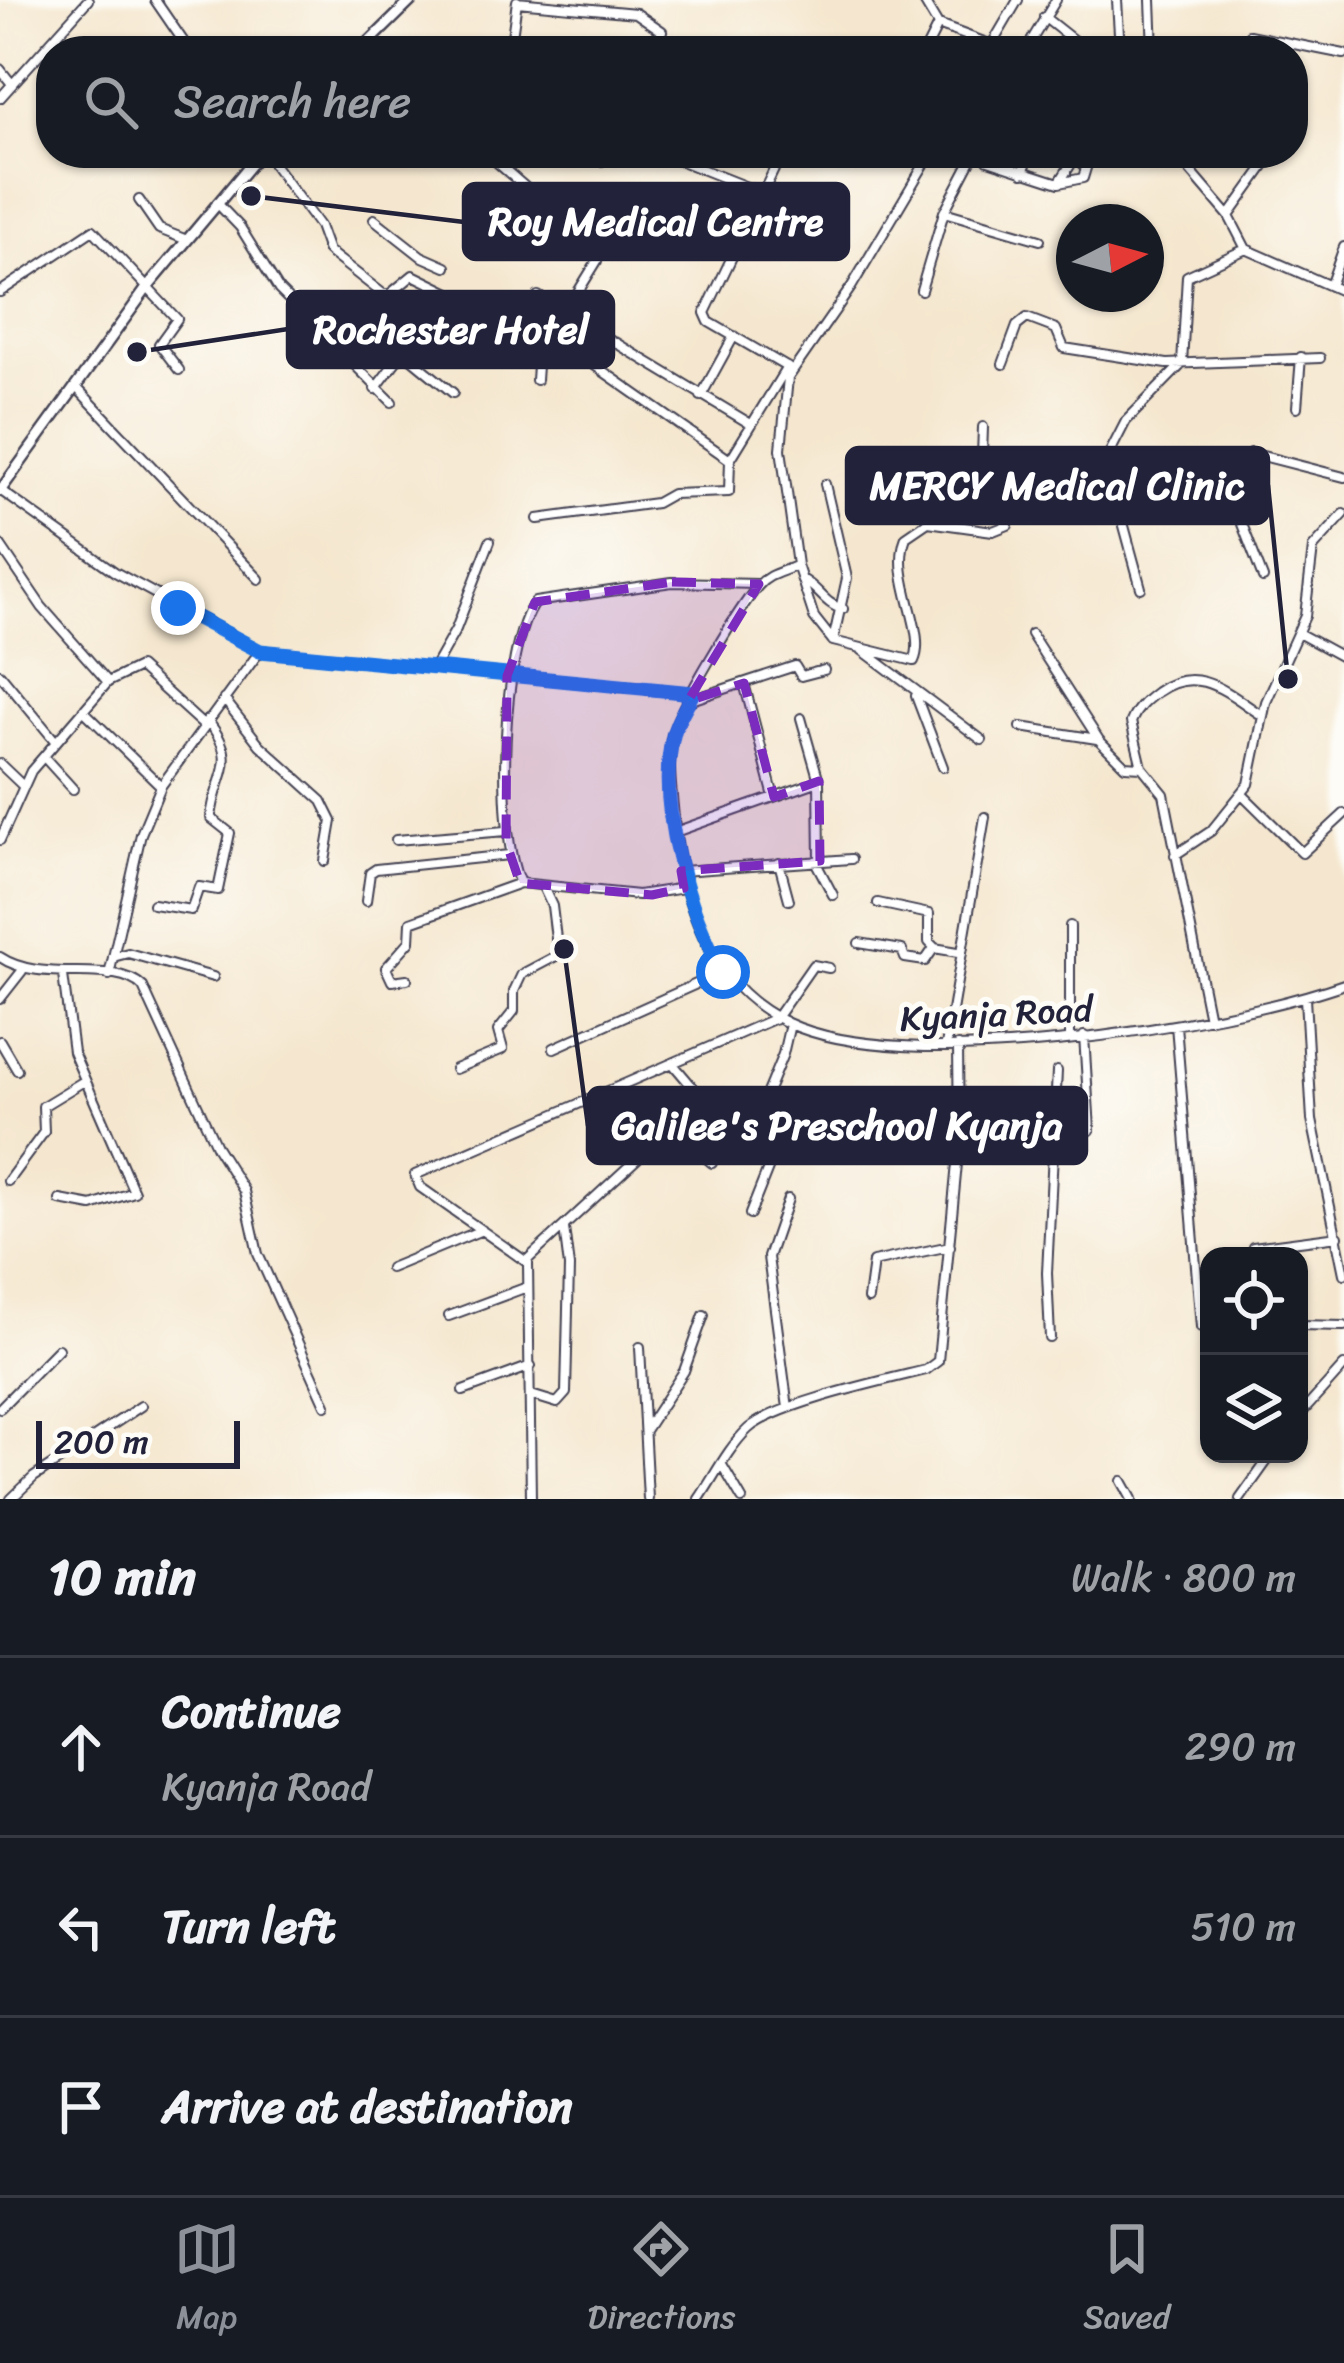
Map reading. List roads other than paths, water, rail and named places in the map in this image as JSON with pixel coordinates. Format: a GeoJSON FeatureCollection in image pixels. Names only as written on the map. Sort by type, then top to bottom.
{"type":"FeatureCollection","features":[{"type":"Feature","properties":{"kind":"main road"},"geometry":{"type":"LineString","coordinates":[[374,36],[406,1]]}},
{"type":"Feature","properties":{"kind":"main road"},"geometry":{"type":"LineString","coordinates":[[0,491],[148,288],[249,168]]}},
{"type":"Feature","properties":{"kind":"street"},"geometry":{"type":"LineString","coordinates":[[55,36],[88,0]]}},
{"type":"Feature","properties":{"kind":"street"},"geometry":{"type":"LineString","coordinates":[[155,0],[180,36]]}},
{"type":"Feature","properties":{"kind":"street"},"geometry":{"type":"LineString","coordinates":[[923,0],[938,25],[963,36]]}},
{"type":"Feature","properties":{"kind":"street"},"geometry":{"type":"LineString","coordinates":[[997,36],[1018,0]]}},
{"type":"Feature","properties":{"kind":"street"},"geometry":{"type":"LineString","coordinates":[[1033,36],[1056,0]]}},
{"type":"Feature","properties":{"kind":"street"},"geometry":{"type":"LineString","coordinates":[[1118,0],[1119,36]]}},
{"type":"Feature","properties":{"kind":"street"},"geometry":{"type":"LineString","coordinates":[[1151,0],[1152,36]]}},
{"type":"Feature","properties":{"kind":"street"},"geometry":{"type":"LineString","coordinates":[[513,36],[518,1],[635,13],[662,31],[660,36]]}},
{"type":"Feature","properties":{"kind":"street"},"geometry":{"type":"LineString","coordinates":[[1044,17],[1068,36]]}},
{"type":"Feature","properties":{"kind":"street"},"geometry":{"type":"LineString","coordinates":[[932,36],[938,25]]}},
{"type":"Feature","properties":{"kind":"street"},"geometry":{"type":"LineString","coordinates":[[1249,34],[1258,36]]}},
{"type":"Feature","properties":{"kind":"street"},"geometry":{"type":"LineString","coordinates":[[1308,46],[1344,54]]}},
{"type":"Feature","properties":{"kind":"street"},"geometry":{"type":"LineString","coordinates":[[0,98],[36,57]]}},
{"type":"Feature","properties":{"kind":"street"},"geometry":{"type":"LineString","coordinates":[[0,69],[12,84]]}},
{"type":"Feature","properties":{"kind":"street"},"geometry":{"type":"LineString","coordinates":[[275,168],[319,226],[328,250],[386,295],[413,275],[421,256]]}},
{"type":"Feature","properties":{"kind":"street"},"geometry":{"type":"LineString","coordinates":[[503,168],[532,193]]}},
{"type":"Feature","properties":{"kind":"street"},"geometry":{"type":"LineString","coordinates":[[699,168],[762,193]]}},
{"type":"Feature","properties":{"kind":"street"},"geometry":{"type":"LineString","coordinates":[[774,168],[705,313],[709,322],[790,369]]}},
{"type":"Feature","properties":{"kind":"street"},"geometry":{"type":"LineString","coordinates":[[538,519],[656,503],[672,494],[726,494],[733,486],[730,460],[749,423],[852,286],[922,168]]}},
{"type":"Feature","properties":{"kind":"street"},"geometry":{"type":"LineString","coordinates":[[921,290],[944,212],[966,168]]}},
{"type":"Feature","properties":{"kind":"street"},"geometry":{"type":"LineString","coordinates":[[1010,168],[1059,183],[1083,178],[1086,168]]}},
{"type":"Feature","properties":{"kind":"street"},"geometry":{"type":"LineString","coordinates":[[1023,173],[1025,168]]}},
{"type":"Feature","properties":{"kind":"street"},"geometry":{"type":"LineString","coordinates":[[1059,183],[1069,168]]}},
{"type":"Feature","properties":{"kind":"street"},"geometry":{"type":"LineString","coordinates":[[1188,168],[1229,216],[1246,249],[1344,292]]}},
{"type":"Feature","properties":{"kind":"street"},"geometry":{"type":"LineString","coordinates":[[1229,216],[1263,168]]}},
{"type":"Feature","properties":{"kind":"street"},"geometry":{"type":"LineString","coordinates":[[139,200],[159,229],[187,240]]}},
{"type":"Feature","properties":{"kind":"street"},"geometry":{"type":"LineString","coordinates":[[217,203],[240,227],[279,290],[392,402]]}},
{"type":"Feature","properties":{"kind":"street"},"geometry":{"type":"LineString","coordinates":[[612,206],[733,252]]}},
{"type":"Feature","properties":{"kind":"street"},"geometry":{"type":"LineString","coordinates":[[944,212],[1040,241]]}},
{"type":"Feature","properties":{"kind":"street"},"geometry":{"type":"LineString","coordinates":[[374,219],[421,256],[446,267]]}},
{"type":"Feature","properties":{"kind":"street"},"geometry":{"type":"LineString","coordinates":[[0,292],[90,230],[177,319],[159,344],[179,370]]}},
{"type":"Feature","properties":{"kind":"street"},"geometry":{"type":"LineString","coordinates":[[1330,286],[1344,247]]}},
{"type":"Feature","properties":{"kind":"street"},"geometry":{"type":"LineString","coordinates":[[1141,588],[1106,460],[1126,421],[1182,364],[1187,276],[1246,249]]}},
{"type":"Feature","properties":{"kind":"street"},"geometry":{"type":"LineString","coordinates":[[536,380],[538,351],[554,337],[597,261]]}},
{"type":"Feature","properties":{"kind":"street"},"geometry":{"type":"LineString","coordinates":[[413,275],[472,304]]}},
{"type":"Feature","properties":{"kind":"street"},"geometry":{"type":"LineString","coordinates":[[538,296],[749,423]]}},
{"type":"Feature","properties":{"kind":"street"},"geometry":{"type":"LineString","coordinates":[[1003,364],[1017,326],[1032,318],[1056,329],[1064,348],[1182,364],[1320,358]]}},
{"type":"Feature","properties":{"kind":"street"},"geometry":{"type":"LineString","coordinates":[[375,389],[416,335]]}},
{"type":"Feature","properties":{"kind":"street"},"geometry":{"type":"LineString","coordinates":[[700,396],[734,336]]}},
{"type":"Feature","properties":{"kind":"street"},"geometry":{"type":"LineString","coordinates":[[554,337],[730,460]]}},
{"type":"Feature","properties":{"kind":"street"},"geometry":{"type":"LineString","coordinates":[[402,350],[453,393]]}},
{"type":"Feature","properties":{"kind":"street"},"geometry":{"type":"LineString","coordinates":[[1298,407],[1301,357]]}},
{"type":"Feature","properties":{"kind":"street"},"geometry":{"type":"LineString","coordinates":[[790,369],[781,448],[797,565],[814,617],[833,641],[909,661],[918,658],[898,560],[906,537],[918,527],[939,522],[1006,529],[982,456],[982,427]]}},
{"type":"Feature","properties":{"kind":"street"},"geometry":{"type":"LineString","coordinates":[[77,388],[259,578]]}},
{"type":"Feature","properties":{"kind":"street"},"geometry":{"type":"LineString","coordinates":[[1263,578],[1233,502],[1251,453],[1344,477]]}},
{"type":"Feature","properties":{"kind":"street"},"geometry":{"type":"LineString","coordinates":[[825,484],[842,547],[843,609],[833,641]]}},
{"type":"Feature","properties":{"kind":"street"},"geometry":{"type":"LineString","coordinates":[[0,491],[115,572],[260,651],[691,697],[796,666],[801,676],[824,670]]}},
{"type":"Feature","properties":{"kind":"street"},"geometry":{"type":"LineString","coordinates":[[1175,854],[1202,839],[1243,795],[1256,763],[1263,716],[1300,634],[1312,548],[1344,514]]}},
{"type":"Feature","properties":{"kind":"street"},"geometry":{"type":"LineString","coordinates":[[433,669],[456,629],[490,541]]}},
{"type":"Feature","properties":{"kind":"street"},"geometry":{"type":"LineString","coordinates":[[0,545],[42,607],[108,682]]}},
{"type":"Feature","properties":{"kind":"street"},"geometry":{"type":"LineString","coordinates":[[520,883],[506,831],[507,676],[535,602],[672,582],[759,584],[797,565]]}},
{"type":"Feature","properties":{"kind":"street"},"geometry":{"type":"LineString","coordinates":[[801,578],[821,590],[831,605],[843,609]]}},
{"type":"Feature","properties":{"kind":"street","name":"Kyanja Road"},"geometry":{"type":"LineString","coordinates":[[759,584],[691,697],[671,746],[675,832],[684,888],[723,972],[776,1018],[878,1045],[958,1046],[1176,1025],[1305,998],[1344,984]]}},
{"type":"Feature","properties":{"kind":"street"},"geometry":{"type":"LineString","coordinates":[[1030,634],[1119,763],[1142,767]]}},
{"type":"Feature","properties":{"kind":"street"},"geometry":{"type":"LineString","coordinates":[[1300,634],[1344,658]]}},
{"type":"Feature","properties":{"kind":"street"},"geometry":{"type":"LineString","coordinates":[[861,649],[982,740]]}},
{"type":"Feature","properties":{"kind":"street"},"geometry":{"type":"LineString","coordinates":[[109,975],[141,834],[161,786],[260,651]]}},
{"type":"Feature","properties":{"kind":"street"},"geometry":{"type":"LineString","coordinates":[[2,831],[22,785],[56,742],[108,682],[139,667],[224,740],[226,769],[211,818],[230,833],[218,890],[199,887],[191,910],[153,904]]}},
{"type":"Feature","properties":{"kind":"street"},"geometry":{"type":"LineString","coordinates":[[0,674],[56,742]]}},
{"type":"Feature","properties":{"kind":"street"},"geometry":{"type":"LineString","coordinates":[[1209,1019],[1161,787],[1142,767],[1131,731],[1134,715],[1172,682],[1198,677],[1263,716]]}},
{"type":"Feature","properties":{"kind":"street"},"geometry":{"type":"LineString","coordinates":[[744,683],[775,796]]}},
{"type":"Feature","properties":{"kind":"street"},"geometry":{"type":"LineString","coordinates":[[916,694],[943,767]]}},
{"type":"Feature","properties":{"kind":"street"},"geometry":{"type":"LineString","coordinates":[[224,699],[260,745],[322,801],[332,821],[325,861]]}},
{"type":"Feature","properties":{"kind":"street"},"geometry":{"type":"LineString","coordinates":[[83,710],[161,786]]}},
{"type":"Feature","properties":{"kind":"street"},"geometry":{"type":"LineString","coordinates":[[800,718],[819,781],[817,861],[833,896]]}},
{"type":"Feature","properties":{"kind":"street"},"geometry":{"type":"LineString","coordinates":[[1022,727],[1100,740]]}},
{"type":"Feature","properties":{"kind":"street"},"geometry":{"type":"LineString","coordinates":[[44,757],[73,789]]}},
{"type":"Feature","properties":{"kind":"street"},"geometry":{"type":"LineString","coordinates":[[0,764],[22,785]]}},
{"type":"Feature","properties":{"kind":"street"},"geometry":{"type":"LineString","coordinates":[[675,832],[819,781]]}},
{"type":"Feature","properties":{"kind":"street"},"geometry":{"type":"LineString","coordinates":[[1243,795],[1302,853],[1344,814]]}},
{"type":"Feature","properties":{"kind":"street"},"geometry":{"type":"LineString","coordinates":[[946,1046],[958,952],[985,817]]}},
{"type":"Feature","properties":{"kind":"street"},"geometry":{"type":"LineString","coordinates":[[397,840],[506,831]]}},
{"type":"Feature","properties":{"kind":"street"},"geometry":{"type":"LineString","coordinates":[[366,901],[370,873],[376,869],[509,855]]}},
{"type":"Feature","properties":{"kind":"street"},"geometry":{"type":"LineString","coordinates":[[681,871],[851,859]]}},
{"type":"Feature","properties":{"kind":"street"},"geometry":{"type":"LineString","coordinates":[[778,863],[789,900]]}},
{"type":"Feature","properties":{"kind":"street"},"geometry":{"type":"LineString","coordinates":[[407,980],[392,981],[386,968],[410,941],[411,922],[520,883],[573,892],[652,895],[684,888]]}},
{"type":"Feature","properties":{"kind":"street"},"geometry":{"type":"LineString","coordinates":[[455,1069],[503,1049],[498,1031],[514,1011],[516,985],[529,968],[558,955],[553,906],[544,888]]}},
{"type":"Feature","properties":{"kind":"street"},"geometry":{"type":"LineString","coordinates":[[553,906],[573,892]]}},
{"type":"Feature","properties":{"kind":"street"},"geometry":{"type":"LineString","coordinates":[[878,903],[929,914],[928,942],[958,952]]}},
{"type":"Feature","properties":{"kind":"street"},"geometry":{"type":"LineString","coordinates":[[1070,926],[1070,1037]]}},
{"type":"Feature","properties":{"kind":"street"},"geometry":{"type":"LineString","coordinates":[[859,943],[902,950],[905,958],[925,961],[934,947]]}},
{"type":"Feature","properties":{"kind":"street"},"geometry":{"type":"LineString","coordinates":[[112,957],[128,953],[213,977]]}},
{"type":"Feature","properties":{"kind":"street"},"geometry":{"type":"LineString","coordinates":[[0,957],[22,971],[132,977],[150,997],[217,1148],[244,1191],[258,1254],[326,1406]]}},
{"type":"Feature","properties":{"kind":"street"},"geometry":{"type":"LineString","coordinates":[[526,1261],[420,1187],[415,1175],[776,1018],[813,965],[829,968]]}},
{"type":"Feature","properties":{"kind":"street"},"geometry":{"type":"LineString","coordinates":[[0,999],[22,971]]}},
{"type":"Feature","properties":{"kind":"street"},"geometry":{"type":"LineString","coordinates":[[554,1048],[723,972]]}},
{"type":"Feature","properties":{"kind":"street"},"geometry":{"type":"LineString","coordinates":[[60,1200],[87,1207],[134,1192],[70,1041],[63,975]]}},
{"type":"Feature","properties":{"kind":"street"},"geometry":{"type":"LineString","coordinates":[[1305,998],[1312,1120],[1344,1274]]}},
{"type":"Feature","properties":{"kind":"street"},"geometry":{"type":"LineString","coordinates":[[774,1149],[752,1129],[783,1054],[790,1024]]}},
{"type":"Feature","properties":{"kind":"street"},"geometry":{"type":"LineString","coordinates":[[1176,1025],[1200,1315]]}},
{"type":"Feature","properties":{"kind":"street"},"geometry":{"type":"LineString","coordinates":[[1054,1133],[1090,1130],[1084,1036]]}},
{"type":"Feature","properties":{"kind":"street"},"geometry":{"type":"LineString","coordinates":[[0,1041],[17,1070]]}},
{"type":"Feature","properties":{"kind":"street"},"geometry":{"type":"LineString","coordinates":[[699,1499],[746,1430],[788,1408],[935,1365],[941,1352],[960,1129],[958,1046]]}},
{"type":"Feature","properties":{"kind":"street"},"geometry":{"type":"LineString","coordinates":[[673,1064],[701,1096],[677,1132],[712,1163]]}},
{"type":"Feature","properties":{"kind":"street"},"geometry":{"type":"LineString","coordinates":[[1050,1339],[1047,1273],[1058,1071]]}},
{"type":"Feature","properties":{"kind":"street"},"geometry":{"type":"LineString","coordinates":[[8,1180],[44,1132],[40,1110],[84,1081]]}},
{"type":"Feature","properties":{"kind":"street"},"geometry":{"type":"LineString","coordinates":[[531,1499],[526,1261],[640,1151],[633,1134],[590,1102]]}},
{"type":"Feature","properties":{"kind":"street"},"geometry":{"type":"LineString","coordinates":[[750,1214],[784,1126]]}},
{"type":"Feature","properties":{"kind":"street"},"geometry":{"type":"LineString","coordinates":[[788,1199],[768,1258],[788,1408]]}},
{"type":"Feature","properties":{"kind":"street"},"geometry":{"type":"LineString","coordinates":[[531,1395],[557,1403],[566,1393],[569,1267],[563,1226]]}},
{"type":"Feature","properties":{"kind":"street"},"geometry":{"type":"LineString","coordinates":[[390,1268],[482,1230]]}},
{"type":"Feature","properties":{"kind":"street"},"geometry":{"type":"LineString","coordinates":[[1252,1247],[1338,1236]]}},
{"type":"Feature","properties":{"kind":"street"},"geometry":{"type":"LineString","coordinates":[[868,1299],[873,1262],[950,1246]]}},
{"type":"Feature","properties":{"kind":"street"},"geometry":{"type":"LineString","coordinates":[[449,1316],[527,1287]]}},
{"type":"Feature","properties":{"kind":"street"},"geometry":{"type":"LineString","coordinates":[[645,1431],[684,1370],[704,1315]]}},
{"type":"Feature","properties":{"kind":"street"},"geometry":{"type":"LineString","coordinates":[[1308,1325],[1344,1326]]}},
{"type":"Feature","properties":{"kind":"street"},"geometry":{"type":"LineString","coordinates":[[640,1347],[648,1499]]}},
{"type":"Feature","properties":{"kind":"street"},"geometry":{"type":"LineString","coordinates":[[0,1408],[58,1349]]}},
{"type":"Feature","properties":{"kind":"street"},"geometry":{"type":"LineString","coordinates":[[463,1391],[531,1366]]}},
{"type":"Feature","properties":{"kind":"street"},"geometry":{"type":"LineString","coordinates":[[1308,1407],[1344,1366]]}},
{"type":"Feature","properties":{"kind":"street"},"geometry":{"type":"LineString","coordinates":[[11,1499],[34,1477],[141,1406]]}},
{"type":"Feature","properties":{"kind":"street"},"geometry":{"type":"LineString","coordinates":[[1240,1499],[1263,1463]]}},
{"type":"Feature","properties":{"kind":"street"},"geometry":{"type":"LineString","coordinates":[[722,1466],[742,1499]]}},
{"type":"Feature","properties":{"kind":"street"},"geometry":{"type":"LineString","coordinates":[[1122,1480],[1132,1499]]}},
{"type":"Feature","properties":{"kind":"place","name":"Roy Medical Centre"},"geometry":{"type":"Point","coordinates":[251,196]}},
{"type":"Feature","properties":{"kind":"place","name":"Rochester Hotel"},"geometry":{"type":"Point","coordinates":[137,352]}},
{"type":"Feature","properties":{"kind":"place","name":"MERCY Medical Clinic"},"geometry":{"type":"Point","coordinates":[1288,679]}},
{"type":"Feature","properties":{"kind":"place","name":"Galilee's Preschool Kyanja"},"geometry":{"type":"Point","coordinates":[564,949]}}]}
